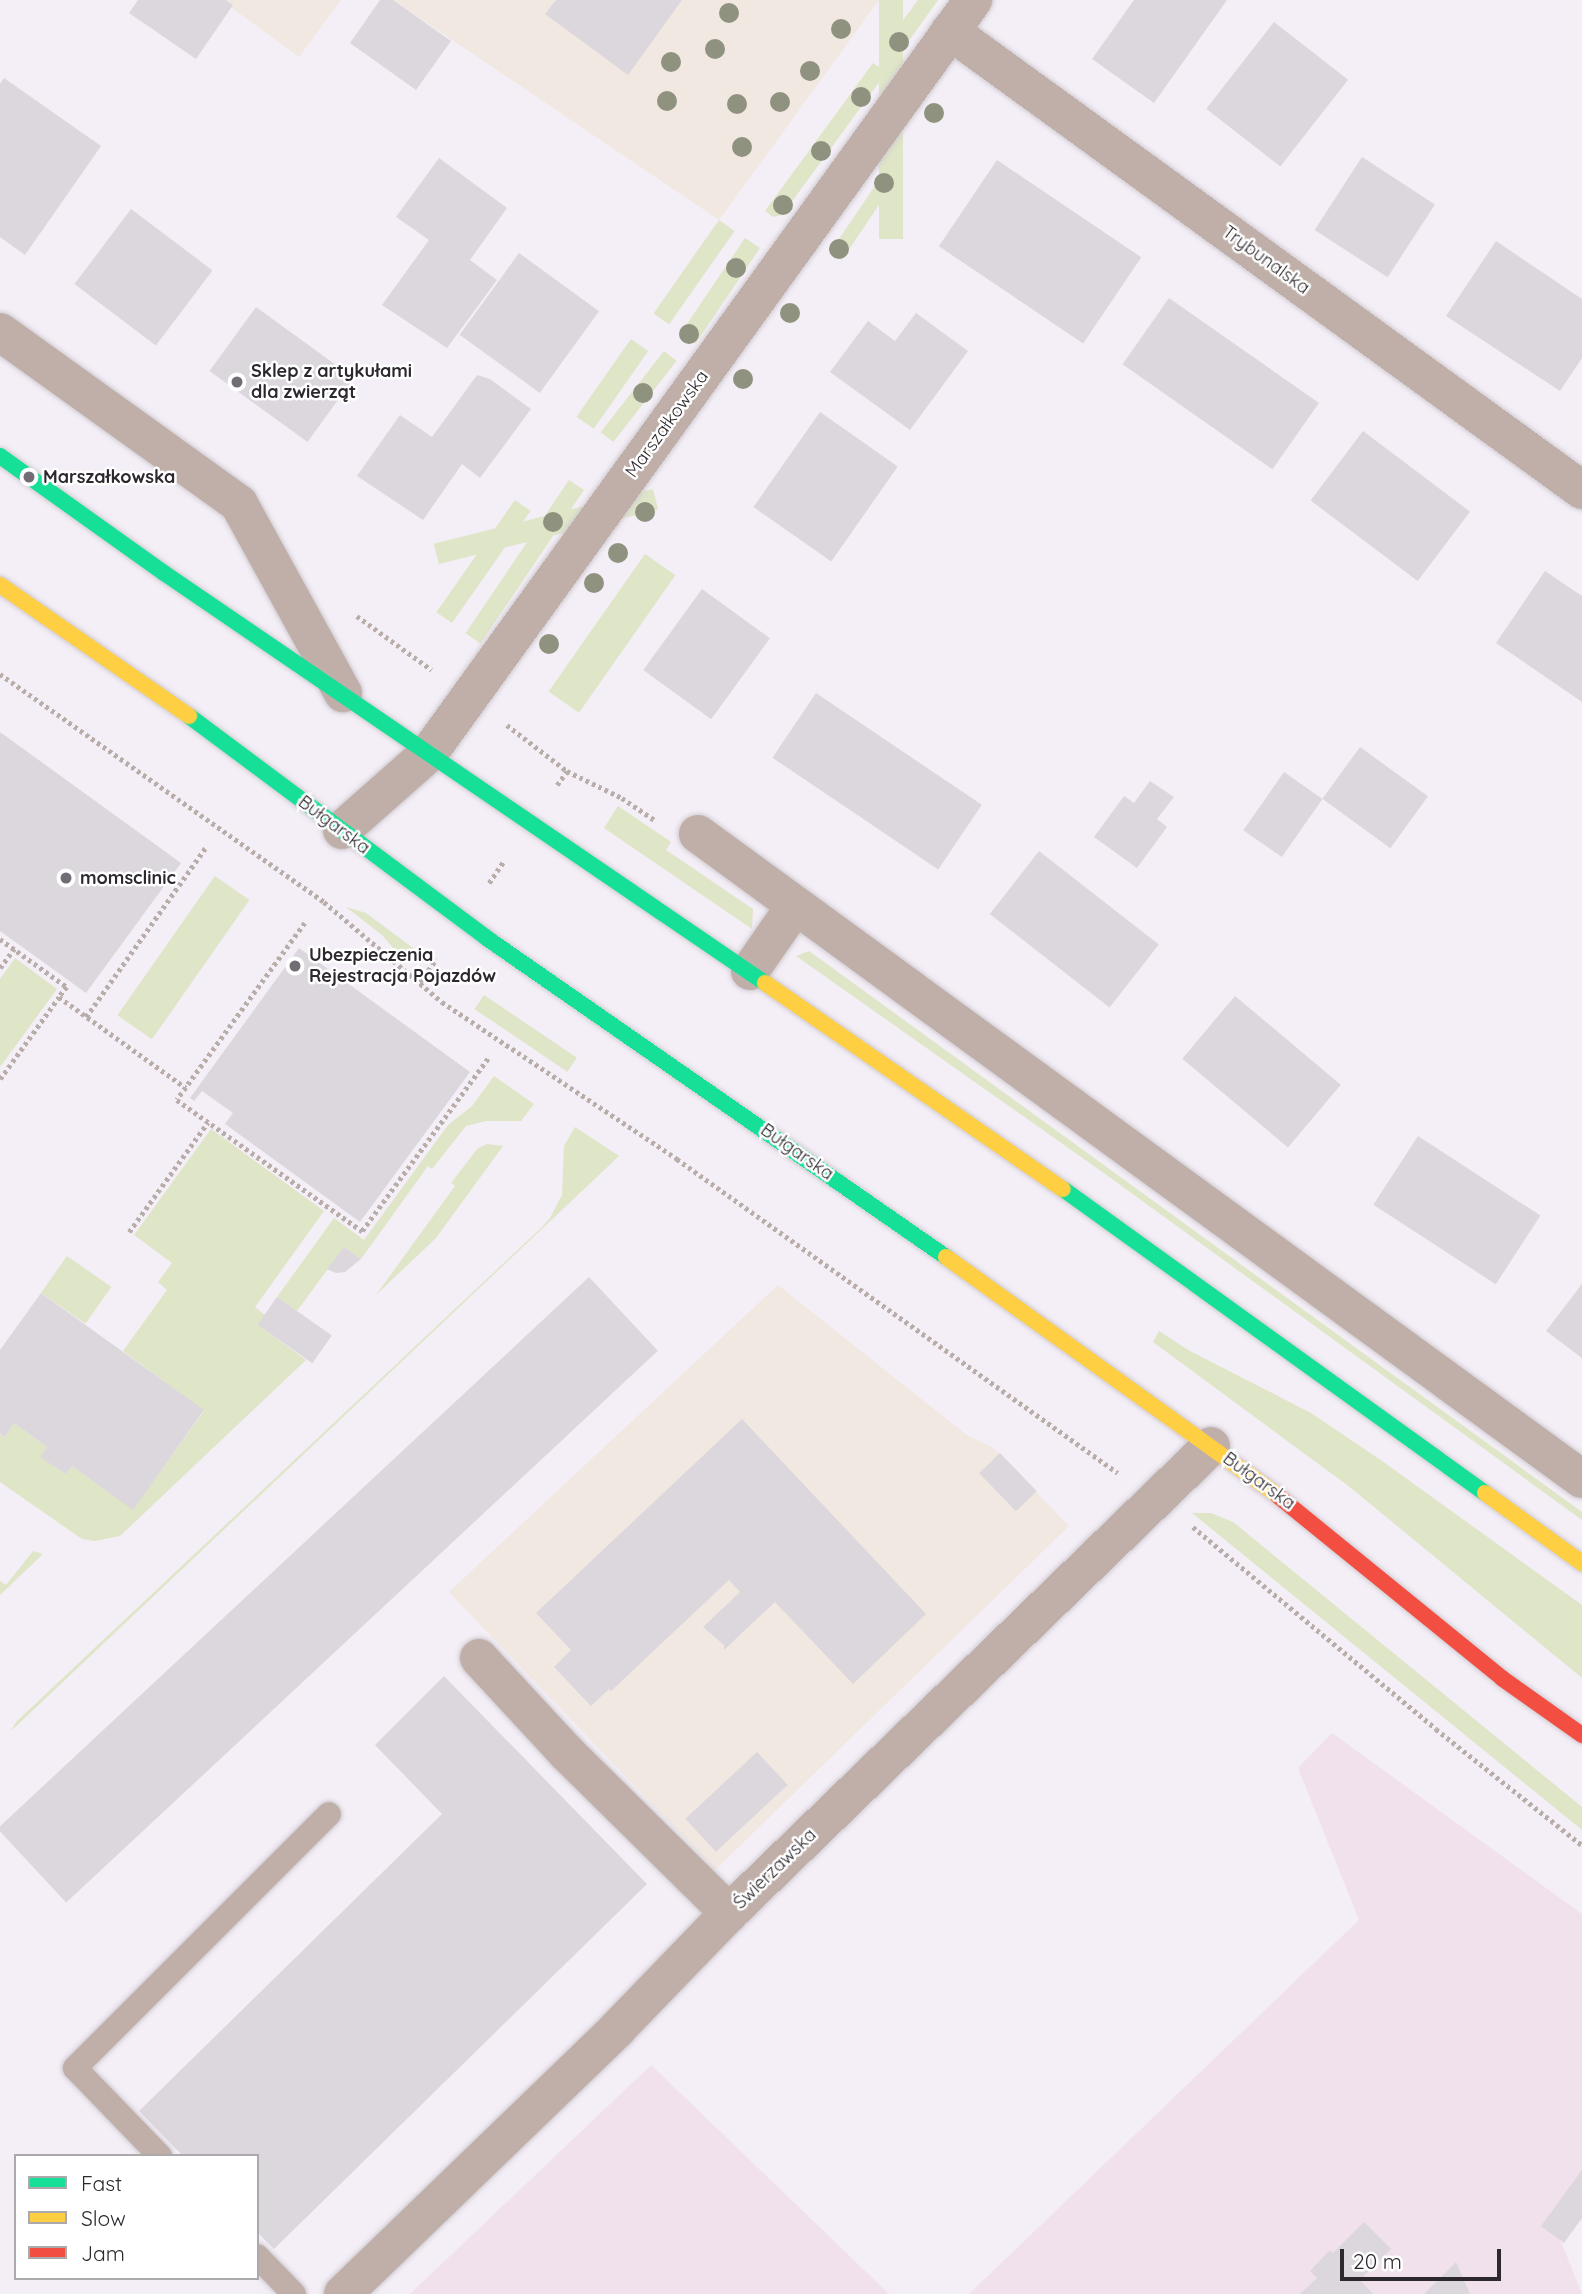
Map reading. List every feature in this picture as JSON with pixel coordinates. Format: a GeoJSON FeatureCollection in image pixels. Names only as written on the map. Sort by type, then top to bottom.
{"type":"FeatureCollection","features":[{"type":"Feature","properties":{"kind":"street","name":"Marszałkowska"},"geometry":{"type":"LineString","coordinates":[[342,830],[429,752],[973,0]]}},
{"type":"Feature","properties":{"kind":"street","name":"Trybunalska"},"geometry":{"type":"LineString","coordinates":[[950,31],[1582,491]]}},
{"type":"Feature","properties":{"kind":"street"},"geometry":{"type":"LineString","coordinates":[[0,332],[239,504],[268,552],[343,693]]}},
{"type":"Feature","properties":{"kind":"street"},"geometry":{"type":"LineString","coordinates":[[0,456],[164,573],[982,1131],[1582,1563]]}},
{"type":"Feature","properties":{"kind":"street","name":"Bułgarska"},"geometry":{"type":"LineString","coordinates":[[0,585],[207,728],[488,939],[955,1261],[1211,1446],[1311,1520],[1503,1679],[1582,1735]]}},
{"type":"Feature","properties":{"kind":"street"},"geometry":{"type":"LineString","coordinates":[[698,834],[1582,1479]]}},
{"type":"Feature","properties":{"kind":"street"},"geometry":{"type":"LineString","coordinates":[[750,971],[795,906]]}},
{"type":"Feature","properties":{"kind":"street","name":"Świerzawska"},"geometry":{"type":"LineString","coordinates":[[343,2294],[617,2029],[729,1913],[1211,1446]]}},
{"type":"Feature","properties":{"kind":"street"},"geometry":{"type":"LineString","coordinates":[[479,1658],[567,1753],[729,1913]]}},
{"type":"Feature","properties":{"kind":"lane"},"geometry":{"type":"LineString","coordinates":[[158,2154],[75,2068],[329,1814]]}},
{"type":"Feature","properties":{"kind":"lane"},"geometry":{"type":"LineString","coordinates":[[259,2258],[294,2294]]}},
{"type":"Feature","properties":{"kind":"path"},"geometry":{"type":"LineString","coordinates":[[0,674],[324,902],[442,1002],[677,1158],[1119,1474]]}},
{"type":"Feature","properties":{"kind":"path"},"geometry":{"type":"LineString","coordinates":[[502,722],[566,771],[622,798],[667,828],[698,834]]}},
{"type":"Feature","properties":{"kind":"path"},"geometry":{"type":"LineString","coordinates":[[86,1017],[205,848]]}},
{"type":"Feature","properties":{"kind":"path"},"geometry":{"type":"LineString","coordinates":[[487,886],[499,868]]}},
{"type":"Feature","properties":{"kind":"path"},"geometry":{"type":"LineString","coordinates":[[305,923],[177,1100],[362,1231],[489,1057]]}},
{"type":"Feature","properties":{"kind":"path"},"geometry":{"type":"LineString","coordinates":[[0,939],[67,987],[0,1079]]}},
{"type":"Feature","properties":{"kind":"path"},"geometry":{"type":"LineString","coordinates":[[0,968],[14,949]]}},
{"type":"Feature","properties":{"kind":"path"},"geometry":{"type":"LineString","coordinates":[[420,982],[439,955]]}},
{"type":"Feature","properties":{"kind":"path"},"geometry":{"type":"LineString","coordinates":[[59,997],[186,1088]]}},
{"type":"Feature","properties":{"kind":"path"},"geometry":{"type":"LineString","coordinates":[[129,1231],[208,1122]]}},
{"type":"Feature","properties":{"kind":"path"},"geometry":{"type":"LineString","coordinates":[[1189,1524],[1436,1730],[1582,1845]]}},
{"type":"Feature","properties":{"kind":"shaded area"},"geometry":{"type":"Polygon","coordinates":[[[221,0],[341,0],[299,57],[221,0]]]}},
{"type":"Feature","properties":{"kind":"shaded area"},"geometry":{"type":"Polygon","coordinates":[[[393,0],[879,0],[719,220],[393,0]]]}},
{"type":"Feature","properties":{"kind":"shaded area"},"geometry":{"type":"Polygon","coordinates":[[[778,1285],[968,1436],[992,1447],[1069,1526],[715,1870],[449,1592],[778,1285]]]}},
{"type":"Feature","properties":{"kind":"shaded area"},"geometry":{"type":"Polygon","coordinates":[[[1332,1733],[1582,1914],[1582,2177],[1552,2219],[1582,2294],[969,2294],[1359,1920],[1298,1768],[1332,1733]]]}},
{"type":"Feature","properties":{"kind":"shaded area"},"geometry":{"type":"Polygon","coordinates":[[[651,2065],[889,2294],[410,2294],[651,2065]]]}},
{"type":"Feature","properties":{"kind":"green space"},"geometry":{"type":"Polygon","coordinates":[[[879,0],[903,0],[903,239],[879,239],[879,0]]]}},
{"type":"Feature","properties":{"kind":"green space"},"geometry":{"type":"Polygon","coordinates":[[[918,0],[938,0],[901,52],[887,42],[918,0]]]}},
{"type":"Feature","properties":{"kind":"green space"},"geometry":{"type":"Polygon","coordinates":[[[873,63],[887,72],[782,215],[773,217],[765,211],[873,63]]]}},
{"type":"Feature","properties":{"kind":"green space"},"geometry":{"type":"Polygon","coordinates":[[[889,165],[901,173],[842,260],[830,252],[889,165]]]}},
{"type":"Feature","properties":{"kind":"green space"},"geometry":{"type":"Polygon","coordinates":[[[719,220],[735,231],[669,324],[654,313],[719,220]]]}},
{"type":"Feature","properties":{"kind":"green space"},"geometry":{"type":"Polygon","coordinates":[[[745,238],[760,248],[696,343],[681,333],[745,238]]]}},
{"type":"Feature","properties":{"kind":"green space"},"geometry":{"type":"Polygon","coordinates":[[[631,339],[648,351],[594,429],[577,417],[631,339]]]}},
{"type":"Feature","properties":{"kind":"green space"},"geometry":{"type":"Polygon","coordinates":[[[664,351],[677,361],[613,442],[601,432],[664,351]]]}},
{"type":"Feature","properties":{"kind":"green space"},"geometry":{"type":"Polygon","coordinates":[[[569,480],[584,490],[480,643],[466,633],[569,480]]]}},
{"type":"Feature","properties":{"kind":"green space"},"geometry":{"type":"Polygon","coordinates":[[[653,489],[658,509],[439,564],[434,544],[653,489]]]}},
{"type":"Feature","properties":{"kind":"green space"},"geometry":{"type":"Polygon","coordinates":[[[515,500],[531,511],[452,623],[436,612],[515,500]]]}},
{"type":"Feature","properties":{"kind":"green space"},"geometry":{"type":"Polygon","coordinates":[[[645,554],[675,575],[579,713],[549,692],[645,554]]]}},
{"type":"Feature","properties":{"kind":"green space"},"geometry":{"type":"Polygon","coordinates":[[[618,806],[671,842],[666,850],[753,909],[752,929],[604,828],[618,806]]]}},
{"type":"Feature","properties":{"kind":"green space"},"geometry":{"type":"Polygon","coordinates":[[[215,876],[249,900],[152,1039],[117,1015],[215,876]]]}},
{"type":"Feature","properties":{"kind":"green space"},"geometry":{"type":"Polygon","coordinates":[[[346,907],[366,913],[424,956],[409,960],[401,957],[382,935],[346,907]]]}},
{"type":"Feature","properties":{"kind":"green space"},"geometry":{"type":"Polygon","coordinates":[[[809,951],[1582,1512],[1582,1520],[1101,1171],[796,956],[809,951]]]}},
{"type":"Feature","properties":{"kind":"green space"},"geometry":{"type":"Polygon","coordinates":[[[15,958],[57,989],[0,1067],[0,979],[15,958]]]}},
{"type":"Feature","properties":{"kind":"green space"},"geometry":{"type":"Polygon","coordinates":[[[484,995],[577,1058],[567,1072],[474,1009],[484,995]]]}},
{"type":"Feature","properties":{"kind":"green space"},"geometry":{"type":"Polygon","coordinates":[[[494,1076],[534,1104],[521,1121],[486,1121],[466,1126],[432,1169],[428,1166],[361,1259],[344,1247],[297,1311],[277,1297],[334,1218],[364,1240],[448,1125],[472,1106],[494,1076]]]}},
{"type":"Feature","properties":{"kind":"green space"},"geometry":{"type":"Polygon","coordinates":[[[575,1127],[619,1156],[11,1731],[16,1722],[541,1228],[550,1218],[562,1195],[564,1146],[575,1127]]]}},
{"type":"Feature","properties":{"kind":"green space"},"geometry":{"type":"Polygon","coordinates":[[[211,1129],[324,1211],[255,1307],[265,1315],[258,1325],[306,1360],[120,1536],[95,1541],[82,1539],[0,1482],[0,1434],[5,1437],[14,1423],[47,1447],[41,1457],[66,1474],[72,1466],[133,1509],[204,1411],[123,1351],[167,1290],[158,1282],[172,1263],[134,1235],[211,1129]]]}},
{"type":"Feature","properties":{"kind":"green space"},"geometry":{"type":"Polygon","coordinates":[[[487,1144],[503,1146],[436,1238],[376,1295],[455,1186],[451,1183],[478,1148],[487,1144]]]}},
{"type":"Feature","properties":{"kind":"green space"},"geometry":{"type":"Polygon","coordinates":[[[67,1256],[111,1287],[85,1324],[41,1293],[67,1256]]]}},
{"type":"Feature","properties":{"kind":"green space"},"geometry":{"type":"Polygon","coordinates":[[[1159,1331],[1188,1350],[1311,1413],[1582,1605],[1582,1678],[1351,1488],[1153,1342],[1159,1331]]]}},
{"type":"Feature","properties":{"kind":"green space"},"geometry":{"type":"Polygon","coordinates":[[[1192,1513],[1211,1513],[1233,1522],[1582,1807],[1582,1830],[1192,1513]]]}},
{"type":"Feature","properties":{"kind":"green space"},"geometry":{"type":"Polygon","coordinates":[[[33,1551],[43,1554],[0,1595],[0,1581],[6,1585],[33,1551]]]}},
{"type":"Feature","properties":{"kind":"building"},"geometry":{"type":"Polygon","coordinates":[[[138,0],[226,0],[233,5],[196,59],[129,13],[138,0]]]}},
{"type":"Feature","properties":{"kind":"building"},"geometry":{"type":"Polygon","coordinates":[[[380,0],[393,0],[451,41],[416,90],[350,43],[380,0]]]}},
{"type":"Feature","properties":{"kind":"building"},"geometry":{"type":"Polygon","coordinates":[[[556,0],[682,0],[628,75],[545,14],[556,0]]]}},
{"type":"Feature","properties":{"kind":"building"},"geometry":{"type":"Polygon","coordinates":[[[1134,0],[1227,0],[1154,103],[1092,59],[1134,0]]]}},
{"type":"Feature","properties":{"kind":"building"},"geometry":{"type":"Polygon","coordinates":[[[1274,22],[1348,80],[1280,167],[1206,109],[1274,22]]]}},
{"type":"Feature","properties":{"kind":"building"},"geometry":{"type":"Polygon","coordinates":[[[4,78],[101,146],[25,255],[0,237],[0,84],[4,78]]]}},
{"type":"Feature","properties":{"kind":"building"},"geometry":{"type":"Polygon","coordinates":[[[1362,157],[1435,204],[1388,277],[1315,230],[1362,157]]]}},
{"type":"Feature","properties":{"kind":"building"},"geometry":{"type":"Polygon","coordinates":[[[439,158],[507,208],[470,260],[497,280],[447,348],[382,305],[429,240],[396,217],[439,158]]]}},
{"type":"Feature","properties":{"kind":"building"},"geometry":{"type":"Polygon","coordinates":[[[997,160],[1141,257],[1083,344],[939,246],[997,160]]]}},
{"type":"Feature","properties":{"kind":"building"},"geometry":{"type":"Polygon","coordinates":[[[131,209],[212,270],[156,345],[74,284],[131,209]]]}},
{"type":"Feature","properties":{"kind":"building"},"geometry":{"type":"Polygon","coordinates":[[[1496,241],[1582,299],[1582,358],[1560,391],[1446,316],[1496,241]]]}},
{"type":"Feature","properties":{"kind":"building"},"geometry":{"type":"Polygon","coordinates":[[[519,253],[599,311],[540,393],[460,335],[519,253]]]}},
{"type":"Feature","properties":{"kind":"building"},"geometry":{"type":"Polygon","coordinates":[[[1169,298],[1319,403],[1272,469],[1123,364],[1169,298]]]}},
{"type":"Feature","properties":{"kind":"building"},"geometry":{"type":"Polygon","coordinates":[[[256,307],[354,378],[307,442],[210,371],[256,307]]]}},
{"type":"Feature","properties":{"kind":"building"},"geometry":{"type":"Polygon","coordinates":[[[916,313],[968,351],[910,430],[830,372],[868,321],[895,341],[916,313]]]}},
{"type":"Feature","properties":{"kind":"building"},"geometry":{"type":"Polygon","coordinates":[[[477,375],[490,379],[531,409],[480,478],[462,464],[423,520],[357,476],[400,415],[432,437],[477,375]]]}},
{"type":"Feature","properties":{"kind":"building"},"geometry":{"type":"Polygon","coordinates":[[[820,412],[898,466],[831,562],[753,507],[820,412]]]}},
{"type":"Feature","properties":{"kind":"building"},"geometry":{"type":"Polygon","coordinates":[[[1363,431],[1470,512],[1418,581],[1311,500],[1363,431]]]}},
{"type":"Feature","properties":{"kind":"building"},"geometry":{"type":"Polygon","coordinates":[[[1545,571],[1582,596],[1582,702],[1496,643],[1545,571]]]}},
{"type":"Feature","properties":{"kind":"building"},"geometry":{"type":"Polygon","coordinates":[[[702,589],[770,638],[711,719],[643,670],[702,589]]]}},
{"type":"Feature","properties":{"kind":"building"},"geometry":{"type":"Polygon","coordinates":[[[816,693],[982,805],[938,870],[772,758],[816,693]]]}},
{"type":"Feature","properties":{"kind":"building"},"geometry":{"type":"Polygon","coordinates":[[[0,732],[181,863],[86,993],[0,931],[0,732]]]}},
{"type":"Feature","properties":{"kind":"building"},"geometry":{"type":"Polygon","coordinates":[[[1360,747],[1428,796],[1390,848],[1322,799],[1360,747]]]}},
{"type":"Feature","properties":{"kind":"building"},"geometry":{"type":"Polygon","coordinates":[[[1284,772],[1323,799],[1282,857],[1243,830],[1284,772]]]}},
{"type":"Feature","properties":{"kind":"building"},"geometry":{"type":"Polygon","coordinates":[[[1150,781],[1174,797],[1157,819],[1167,827],[1137,868],[1094,837],[1124,796],[1134,803],[1150,781]]]}},
{"type":"Feature","properties":{"kind":"building"},"geometry":{"type":"Polygon","coordinates":[[[1039,851],[1159,945],[1110,1008],[990,914],[1039,851]]]}},
{"type":"Feature","properties":{"kind":"building"},"geometry":{"type":"Polygon","coordinates":[[[299,948],[470,1072],[360,1222],[225,1124],[233,1113],[202,1091],[194,1101],[190,1098],[299,948]]]}},
{"type":"Feature","properties":{"kind":"building"},"geometry":{"type":"Polygon","coordinates":[[[1235,996],[1341,1085],[1288,1148],[1182,1059],[1235,996]]]}},
{"type":"Feature","properties":{"kind":"building"},"geometry":{"type":"Polygon","coordinates":[[[1418,1136],[1540,1216],[1496,1284],[1373,1205],[1418,1136]]]}},
{"type":"Feature","properties":{"kind":"building"},"geometry":{"type":"Polygon","coordinates":[[[344,1247],[361,1259],[345,1272],[336,1273],[327,1269],[344,1247]]]}},
{"type":"Feature","properties":{"kind":"building"},"geometry":{"type":"Polygon","coordinates":[[[589,1277],[658,1351],[66,1903],[0,1832],[0,1826],[589,1277]]]}},
{"type":"Feature","properties":{"kind":"building"},"geometry":{"type":"Polygon","coordinates":[[[1582,1284],[1582,1358],[1546,1331],[1582,1284]]]}},
{"type":"Feature","properties":{"kind":"building"},"geometry":{"type":"Polygon","coordinates":[[[41,1293],[204,1410],[133,1510],[72,1466],[66,1474],[40,1457],[47,1447],[14,1423],[5,1437],[0,1434],[0,1350],[41,1293]]]}},
{"type":"Feature","properties":{"kind":"building"},"geometry":{"type":"Polygon","coordinates":[[[277,1297],[332,1335],[312,1363],[257,1325],[277,1297]]]}},
{"type":"Feature","properties":{"kind":"building"},"geometry":{"type":"Polygon","coordinates":[[[742,1419],[926,1614],[853,1684],[775,1602],[724,1650],[724,1645],[703,1627],[740,1592],[729,1580],[611,1691],[609,1689],[591,1706],[554,1667],[571,1650],[536,1613],[742,1419]]]}},
{"type":"Feature","properties":{"kind":"building"},"geometry":{"type":"Polygon","coordinates":[[[1000,1453],[1037,1491],[1016,1511],[979,1473],[1000,1453]]]}},
{"type":"Feature","properties":{"kind":"building"},"geometry":{"type":"Polygon","coordinates":[[[444,1676],[647,1884],[274,2249],[259,2234],[259,2154],[181,2154],[139,2111],[442,1814],[375,1745],[444,1676]]]}},
{"type":"Feature","properties":{"kind":"building"},"geometry":{"type":"Polygon","coordinates":[[[757,1752],[788,1785],[716,1852],[685,1819],[757,1752]]]}},
{"type":"Feature","properties":{"kind":"building"},"geometry":{"type":"Polygon","coordinates":[[[1582,2170],[1582,2218],[1564,2243],[1541,2226],[1582,2170]]]}},
{"type":"Feature","properties":{"kind":"building"},"geometry":{"type":"Polygon","coordinates":[[[1364,2222],[1391,2249],[1360,2280],[1373,2294],[1300,2294],[1317,2278],[1310,2271],[1330,2250],[1333,2253],[1364,2222]]]}},
{"type":"Feature","properties":{"kind":"building"},"geometry":{"type":"Polygon","coordinates":[[[1456,2262],[1470,2294],[1424,2294],[1456,2262]]]}},
{"type":"Feature","properties":{"kind":"traffic: fast"},"geometry":{"type":"LineString","coordinates":[[0,456],[164,573],[765,983]]}},
{"type":"Feature","properties":{"kind":"traffic: fast"},"geometry":{"type":"LineString","coordinates":[[189,716],[488,939],[946,1257]]}},
{"type":"Feature","properties":{"kind":"traffic: fast"},"geometry":{"type":"LineString","coordinates":[[1063,1189],[1485,1493]]}},
{"type":"Feature","properties":{"kind":"traffic: slow"},"geometry":{"type":"LineString","coordinates":[[0,585],[189,716]]}},
{"type":"Feature","properties":{"kind":"traffic: slow"},"geometry":{"type":"LineString","coordinates":[[765,983],[1063,1189]]}},
{"type":"Feature","properties":{"kind":"traffic: slow"},"geometry":{"type":"LineString","coordinates":[[946,1257],[1278,1496]]}},
{"type":"Feature","properties":{"kind":"traffic: slow"},"geometry":{"type":"LineString","coordinates":[[1485,1493],[1582,1563]]}},
{"type":"Feature","properties":{"kind":"traffic: jam"},"geometry":{"type":"LineString","coordinates":[[1278,1496],[1503,1679],[1582,1735]]}},
{"type":"Feature","properties":{"kind":"place","name":"Sklep z artykułami dla zwierząt"},"geometry":{"type":"Point","coordinates":[237,382]}},
{"type":"Feature","properties":{"kind":"place","name":"Marszałkowska"},"geometry":{"type":"Point","coordinates":[29,477]}},
{"type":"Feature","properties":{"kind":"place","name":"momsclinic"},"geometry":{"type":"Point","coordinates":[66,878]}},
{"type":"Feature","properties":{"kind":"place","name":"Ubezpieczenia Rejestracja Pojazdów"},"geometry":{"type":"Point","coordinates":[295,966]}}]}
